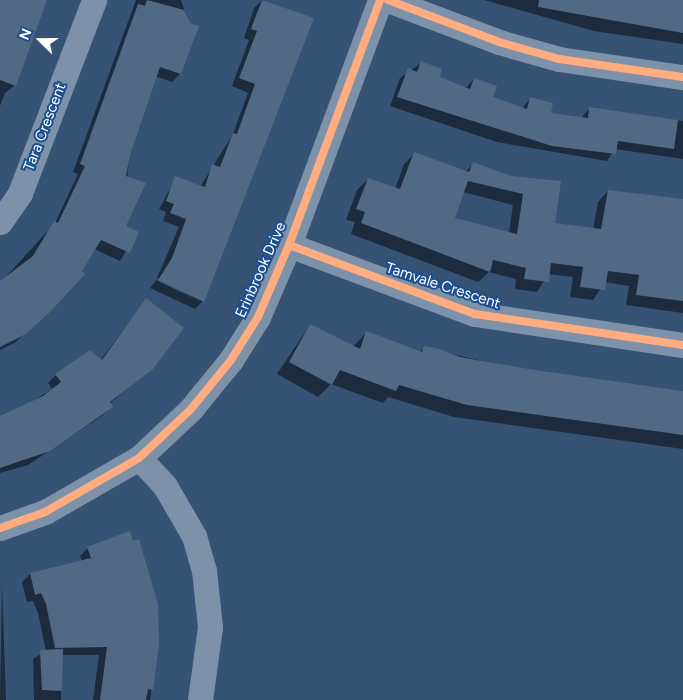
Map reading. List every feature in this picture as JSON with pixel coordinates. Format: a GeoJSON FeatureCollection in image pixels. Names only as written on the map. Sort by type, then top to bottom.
{"type":"FeatureCollection","features":[{"type":"Feature","properties":{"kind":"street","name":"Tara Crescent"},"geometry":{"type":"LineString","coordinates":[[0,222],[20,193],[94,0]]}},
{"type":"Feature","properties":{"kind":"street","name":"Erinbrook Drive"},"geometry":{"type":"LineString","coordinates":[[0,528],[45,512],[140,458],[191,409],[231,360],[258,317],[289,245],[380,0]]}},
{"type":"Feature","properties":{"kind":"street"},"geometry":{"type":"LineString","coordinates":[[388,0],[499,42],[559,58],[683,77]]}},
{"type":"Feature","properties":{"kind":"street","name":"Tamvale Crescent"},"geometry":{"type":"LineString","coordinates":[[289,245],[475,314],[683,345]]}},
{"type":"Feature","properties":{"kind":"street"},"geometry":{"type":"LineString","coordinates":[[140,458],[165,486],[194,536],[204,570],[210,627],[200,700]]}},
{"type":"Feature","properties":{"kind":"building"},"geometry":{"type":"Polygon","coordinates":[[[0,0],[47,0],[16,86],[0,80],[0,0]]]}},
{"type":"Feature","properties":{"kind":"building"},"geometry":{"type":"Polygon","coordinates":[[[147,0],[184,10],[190,23],[199,26],[181,74],[160,67],[130,155],[126,176],[146,183],[126,226],[139,232],[130,253],[101,240],[82,271],[85,274],[52,310],[26,334],[0,347],[0,281],[33,256],[54,221],[58,223],[85,166],[80,164],[138,4],[145,6],[147,0]]]}},
{"type":"Feature","properties":{"kind":"building"},"geometry":{"type":"Polygon","coordinates":[[[262,0],[314,18],[204,302],[158,280],[172,258],[186,219],[170,213],[174,204],[166,201],[175,176],[205,187],[212,164],[220,167],[233,133],[237,134],[255,84],[239,78],[257,31],[251,29],[262,0]]]}},
{"type":"Feature","properties":{"kind":"building"},"geometry":{"type":"Polygon","coordinates":[[[539,0],[683,0],[683,33],[538,7],[539,0]]]}},
{"type":"Feature","properties":{"kind":"building"},"geometry":{"type":"Polygon","coordinates":[[[421,61],[442,69],[440,77],[470,89],[474,78],[497,86],[493,97],[527,109],[530,97],[553,103],[551,113],[588,118],[589,107],[678,120],[674,149],[618,141],[616,154],[552,146],[397,97],[408,68],[417,72],[421,61]]]}},
{"type":"Feature","properties":{"kind":"building"},"geometry":{"type":"Polygon","coordinates":[[[414,152],[469,172],[473,162],[511,176],[561,181],[555,223],[601,229],[608,190],[683,199],[683,301],[636,295],[639,275],[608,271],[605,290],[580,287],[583,267],[551,263],[549,282],[524,279],[526,268],[493,260],[490,272],[361,223],[365,212],[356,209],[368,178],[400,189],[414,152]],[[468,181],[455,218],[517,234],[523,194],[468,181]]]}},
{"type":"Feature","properties":{"kind":"building"},"geometry":{"type":"Polygon","coordinates":[[[146,298],[184,328],[153,369],[110,402],[113,407],[50,451],[0,468],[0,416],[43,396],[61,382],[55,374],[90,350],[102,360],[146,298]]]}},
{"type":"Feature","properties":{"kind":"building"},"geometry":{"type":"Polygon","coordinates":[[[310,324],[360,349],[366,331],[422,352],[424,346],[436,348],[460,357],[535,370],[683,391],[683,435],[467,405],[399,385],[396,391],[340,370],[332,385],[289,362],[310,324]]]}},
{"type":"Feature","properties":{"kind":"building"},"geometry":{"type":"Polygon","coordinates":[[[130,531],[133,541],[139,539],[158,604],[159,644],[153,690],[148,689],[146,700],[100,700],[107,647],[55,648],[46,604],[41,593],[35,595],[30,573],[91,558],[87,547],[130,531]]]}},
{"type":"Feature","properties":{"kind":"building"},"geometry":{"type":"Polygon","coordinates":[[[63,649],[62,691],[42,690],[40,650],[63,649]]]}},
{"type":"Feature","properties":{"kind":"cycle path"},"geometry":{"type":"LineString","coordinates":[[0,528],[45,512],[139,458],[191,409],[231,360],[258,317],[289,245],[380,0]]}},
{"type":"Feature","properties":{"kind":"cycle path"},"geometry":{"type":"LineString","coordinates":[[388,0],[499,42],[559,59],[683,77]]}},
{"type":"Feature","properties":{"kind":"cycle path"},"geometry":{"type":"LineString","coordinates":[[289,245],[475,314],[683,345]]}}]}
